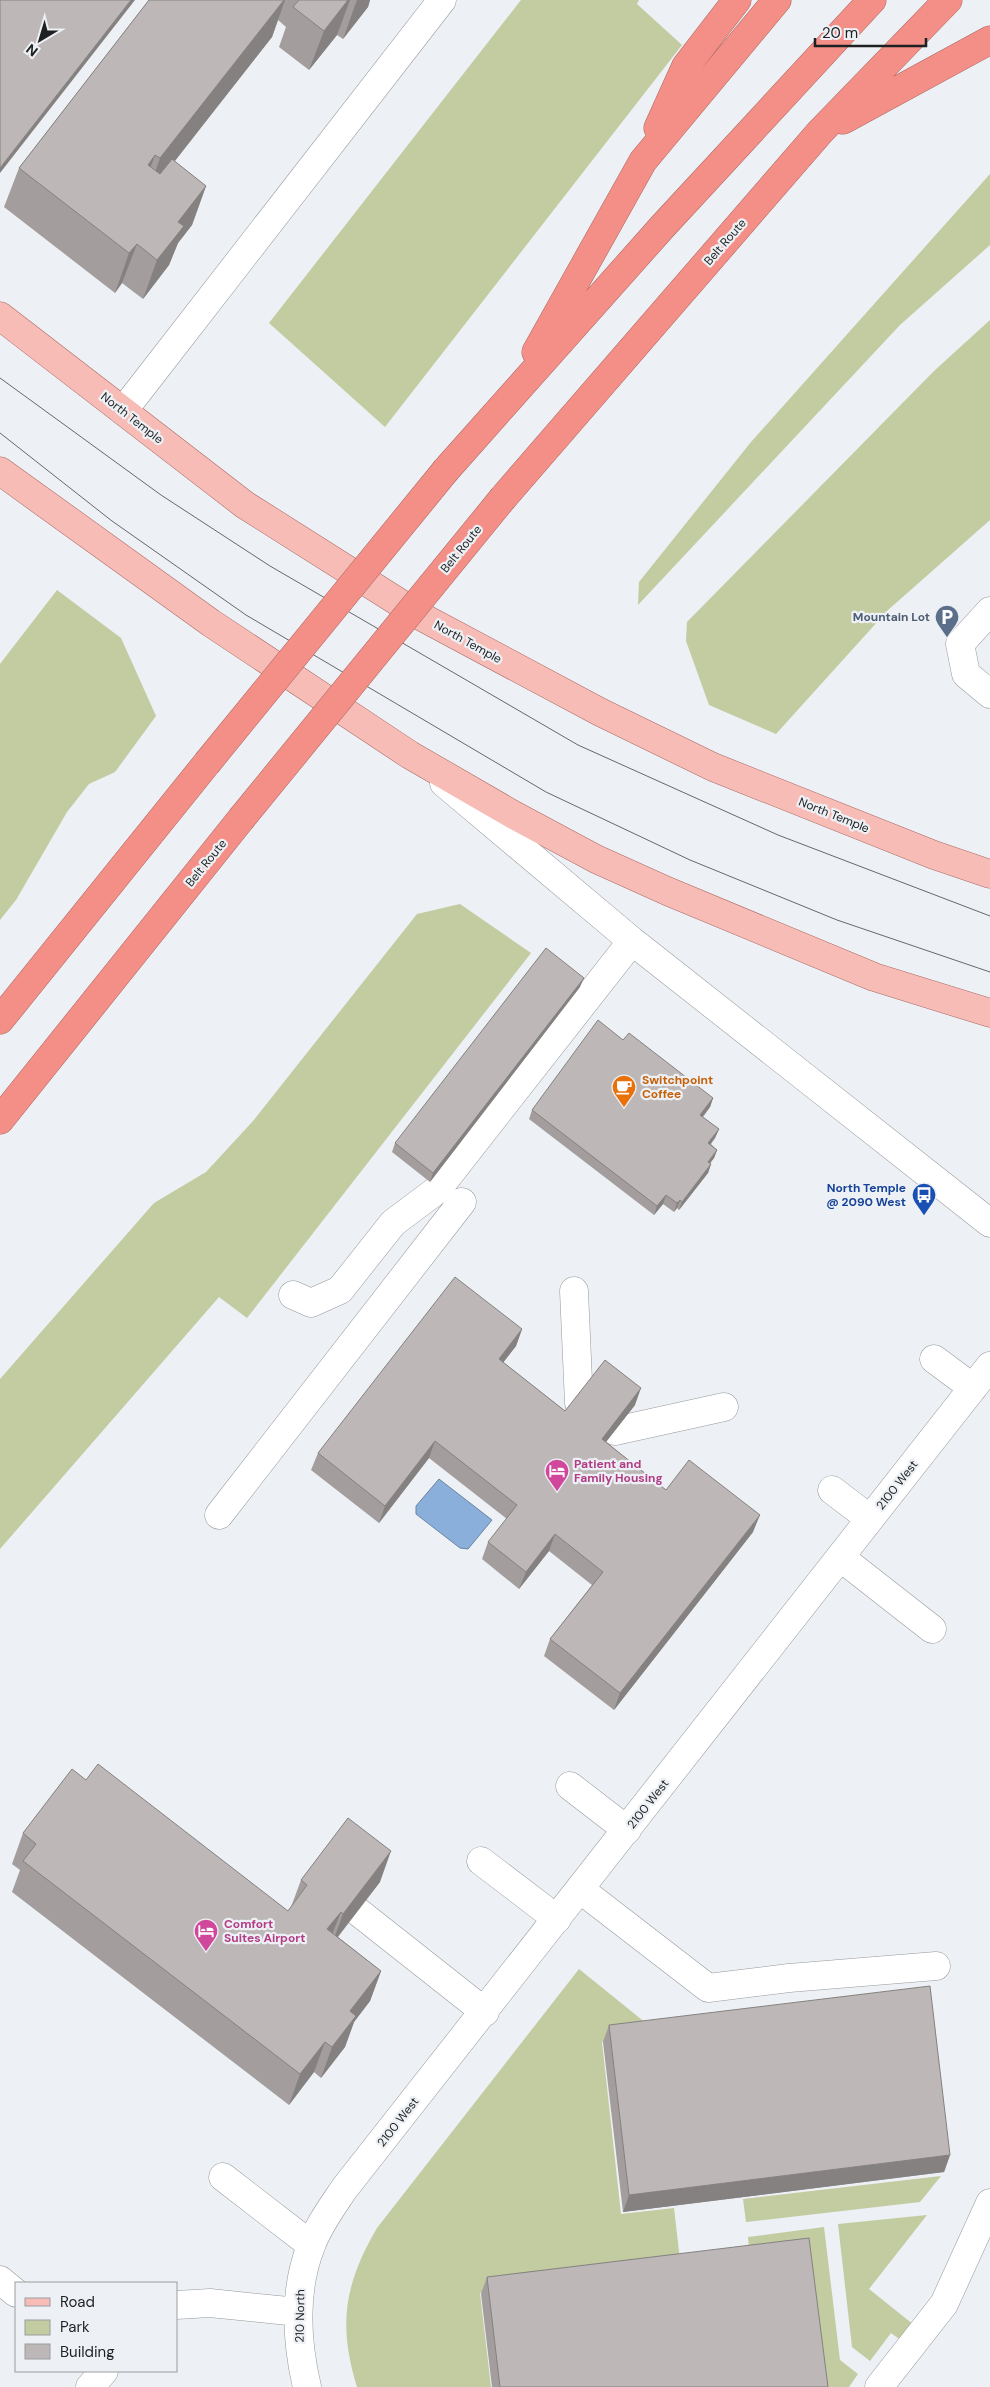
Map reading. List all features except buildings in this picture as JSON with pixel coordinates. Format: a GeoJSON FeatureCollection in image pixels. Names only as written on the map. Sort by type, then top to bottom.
{"type":"FeatureCollection","features":[{"type":"Feature","properties":{"kind":"highway"},"geometry":{"type":"LineString","coordinates":[[511,398],[644,161],[686,66],[737,0]]}},
{"type":"Feature","properties":{"kind":"highway"},"geometry":{"type":"LineString","coordinates":[[644,161],[777,0]]}},
{"type":"Feature","properties":{"kind":"highway"},"geometry":{"type":"LineString","coordinates":[[0,1020],[446,470],[663,226],[872,0]]}},
{"type":"Feature","properties":{"kind":"highway","name":"Belt Route"},"geometry":{"type":"LineString","coordinates":[[0,1120],[241,819],[503,498],[820,132],[948,0]]}},
{"type":"Feature","properties":{"kind":"highway"},"geometry":{"type":"LineString","coordinates":[[820,132],[990,40]]}},
{"type":"Feature","properties":{"kind":"main road","name":"North Temple"},"geometry":{"type":"LineString","coordinates":[[0,316],[245,505],[422,617],[504,662],[713,767],[934,855],[990,874]]}},
{"type":"Feature","properties":{"kind":"main road"},"geometry":{"type":"LineString","coordinates":[[0,471],[211,623],[410,755],[537,827],[596,859],[658,887],[874,977],[990,1013]]}},
{"type":"Feature","properties":{"kind":"street"},"geometry":{"type":"LineString","coordinates":[[123,411],[442,0]]}},
{"type":"Feature","properties":{"kind":"street"},"geometry":{"type":"LineString","coordinates":[[990,611],[960,644],[966,674],[990,694]]}},
{"type":"Feature","properties":{"kind":"street"},"geometry":{"type":"LineString","coordinates":[[410,755],[632,941],[990,1223]]}},
{"type":"Feature","properties":{"kind":"street"},"geometry":{"type":"LineString","coordinates":[[293,1295],[311,1303],[340,1290],[394,1223],[437,1190],[632,941]]}},
{"type":"Feature","properties":{"kind":"street"},"geometry":{"type":"LineString","coordinates":[[219,1515],[462,1202]]}},
{"type":"Feature","properties":{"kind":"street"},"geometry":{"type":"LineString","coordinates":[[574,1291],[579,1403]]}},
{"type":"Feature","properties":{"kind":"street"},"geometry":{"type":"LineString","coordinates":[[934,1359],[973,1388]]}},
{"type":"Feature","properties":{"kind":"street","name":"2100 West"},"geometry":{"type":"LineString","coordinates":[[311,2245],[344,2189],[581,1890],[990,1366]]}},
{"type":"Feature","properties":{"kind":"street"},"geometry":{"type":"LineString","coordinates":[[615,1431],[724,1407]]}},
{"type":"Feature","properties":{"kind":"street"},"geometry":{"type":"LineString","coordinates":[[832,1490],[870,1519]]}},
{"type":"Feature","properties":{"kind":"street"},"geometry":{"type":"LineString","coordinates":[[840,1557],[932,1629]]}},
{"type":"Feature","properties":{"kind":"street"},"geometry":{"type":"LineString","coordinates":[[570,1786],[627,1830]]}},
{"type":"Feature","properties":{"kind":"street"},"geometry":{"type":"LineString","coordinates":[[481,1861],[557,1919]]}},
{"type":"Feature","properties":{"kind":"street"},"geometry":{"type":"LineString","coordinates":[[581,1890],[708,1988],[789,1978],[936,1966]]}},
{"type":"Feature","properties":{"kind":"street"},"geometry":{"type":"LineString","coordinates":[[357,1912],[485,2012]]}},
{"type":"Feature","properties":{"kind":"street"},"geometry":{"type":"LineString","coordinates":[[223,2177],[311,2245]]}},
{"type":"Feature","properties":{"kind":"street"},"geometry":{"type":"LineString","coordinates":[[879,2387],[944,2304],[990,2203]]}},
{"type":"Feature","properties":{"kind":"street","name":"210 North"},"geometry":{"type":"LineString","coordinates":[[307,2387],[299,2353],[298,2312],[301,2278],[311,2245]]}},
{"type":"Feature","properties":{"kind":"street"},"geometry":{"type":"LineString","coordinates":[[0,2280],[15,2292]]}},
{"type":"Feature","properties":{"kind":"street"},"geometry":{"type":"LineString","coordinates":[[178,2305],[210,2303],[298,2312]]}},
{"type":"Feature","properties":{"kind":"street"},"geometry":{"type":"LineString","coordinates":[[90,2387],[103,2372]]}},
{"type":"Feature","properties":{"kind":"green space"},"geometry":{"type":"Polygon","coordinates":[[[521,0],[639,0],[637,4],[682,45],[385,427],[269,323],[521,0]]]}},
{"type":"Feature","properties":{"kind":"green space"},"geometry":{"type":"Polygon","coordinates":[[[990,174],[990,245],[900,325],[638,605],[639,582],[751,442],[990,174]]]}},
{"type":"Feature","properties":{"kind":"green space"},"geometry":{"type":"Polygon","coordinates":[[[990,320],[990,520],[888,610],[776,734],[709,705],[686,641],[687,622],[934,371],[990,320]]]}},
{"type":"Feature","properties":{"kind":"green space"},"geometry":{"type":"Polygon","coordinates":[[[57,590],[121,638],[156,716],[115,772],[89,784],[67,812],[16,900],[0,920],[0,664],[57,590]]]}},
{"type":"Feature","properties":{"kind":"green space"},"geometry":{"type":"Polygon","coordinates":[[[460,904],[531,953],[247,1318],[219,1297],[0,1549],[0,1379],[154,1203],[206,1172],[253,1121],[417,914],[460,904]]]}},
{"type":"Feature","properties":{"kind":"green space"},"geometry":{"type":"Polygon","coordinates":[[[579,1969],[657,2032],[602,2042],[621,2214],[674,2208],[681,2269],[480,2293],[491,2387],[357,2387],[347,2344],[346,2324],[348,2305],[357,2268],[377,2228],[579,1969]]]}},
{"type":"Feature","properties":{"kind":"green space"},"geometry":{"type":"Polygon","coordinates":[[[941,2176],[920,2202],[746,2222],[743,2199],[941,2176]]]}},
{"type":"Feature","properties":{"kind":"green space"},"geometry":{"type":"Polygon","coordinates":[[[927,2215],[869,2289],[914,2325],[902,2341],[891,2333],[870,2361],[852,2347],[838,2224],[927,2215]]]}},
{"type":"Feature","properties":{"kind":"green space"},"geometry":{"type":"Polygon","coordinates":[[[824,2227],[840,2360],[858,2374],[849,2387],[824,2387],[750,2261],[748,2237],[824,2227]]]}},
{"type":"Feature","properties":{"kind":"water"},"geometry":{"type":"Polygon","coordinates":[[[439,1479],[492,1520],[468,1549],[460,1548],[416,1514],[416,1506],[439,1479]]]}},
{"type":"Feature","properties":{"kind":"tram line"},"geometry":{"type":"LineString","coordinates":[[0,378],[161,495],[270,566],[578,745],[778,835],[990,916]]}},
{"type":"Feature","properties":{"kind":"tram line"},"geometry":{"type":"LineString","coordinates":[[0,433],[112,521],[246,615],[546,792],[690,860],[837,920],[990,972]]}},
{"type":"Feature","properties":{"kind":"place","name":"Mountain Lot"},"geometry":{"type":"Point","coordinates":[947,638]}},
{"type":"Feature","properties":{"kind":"place","name":"Switchpoint Coffee"},"geometry":{"type":"Point","coordinates":[624,1108]}},
{"type":"Feature","properties":{"kind":"place","name":"North Temple @ 2090 West"},"geometry":{"type":"Point","coordinates":[924,1216]}},
{"type":"Feature","properties":{"kind":"place","name":"Patient and Family Housing"},"geometry":{"type":"Point","coordinates":[557,1492]}},
{"type":"Feature","properties":{"kind":"place","name":"Comfort Suites Airport"},"geometry":{"type":"Point","coordinates":[206,1952]}}]}
